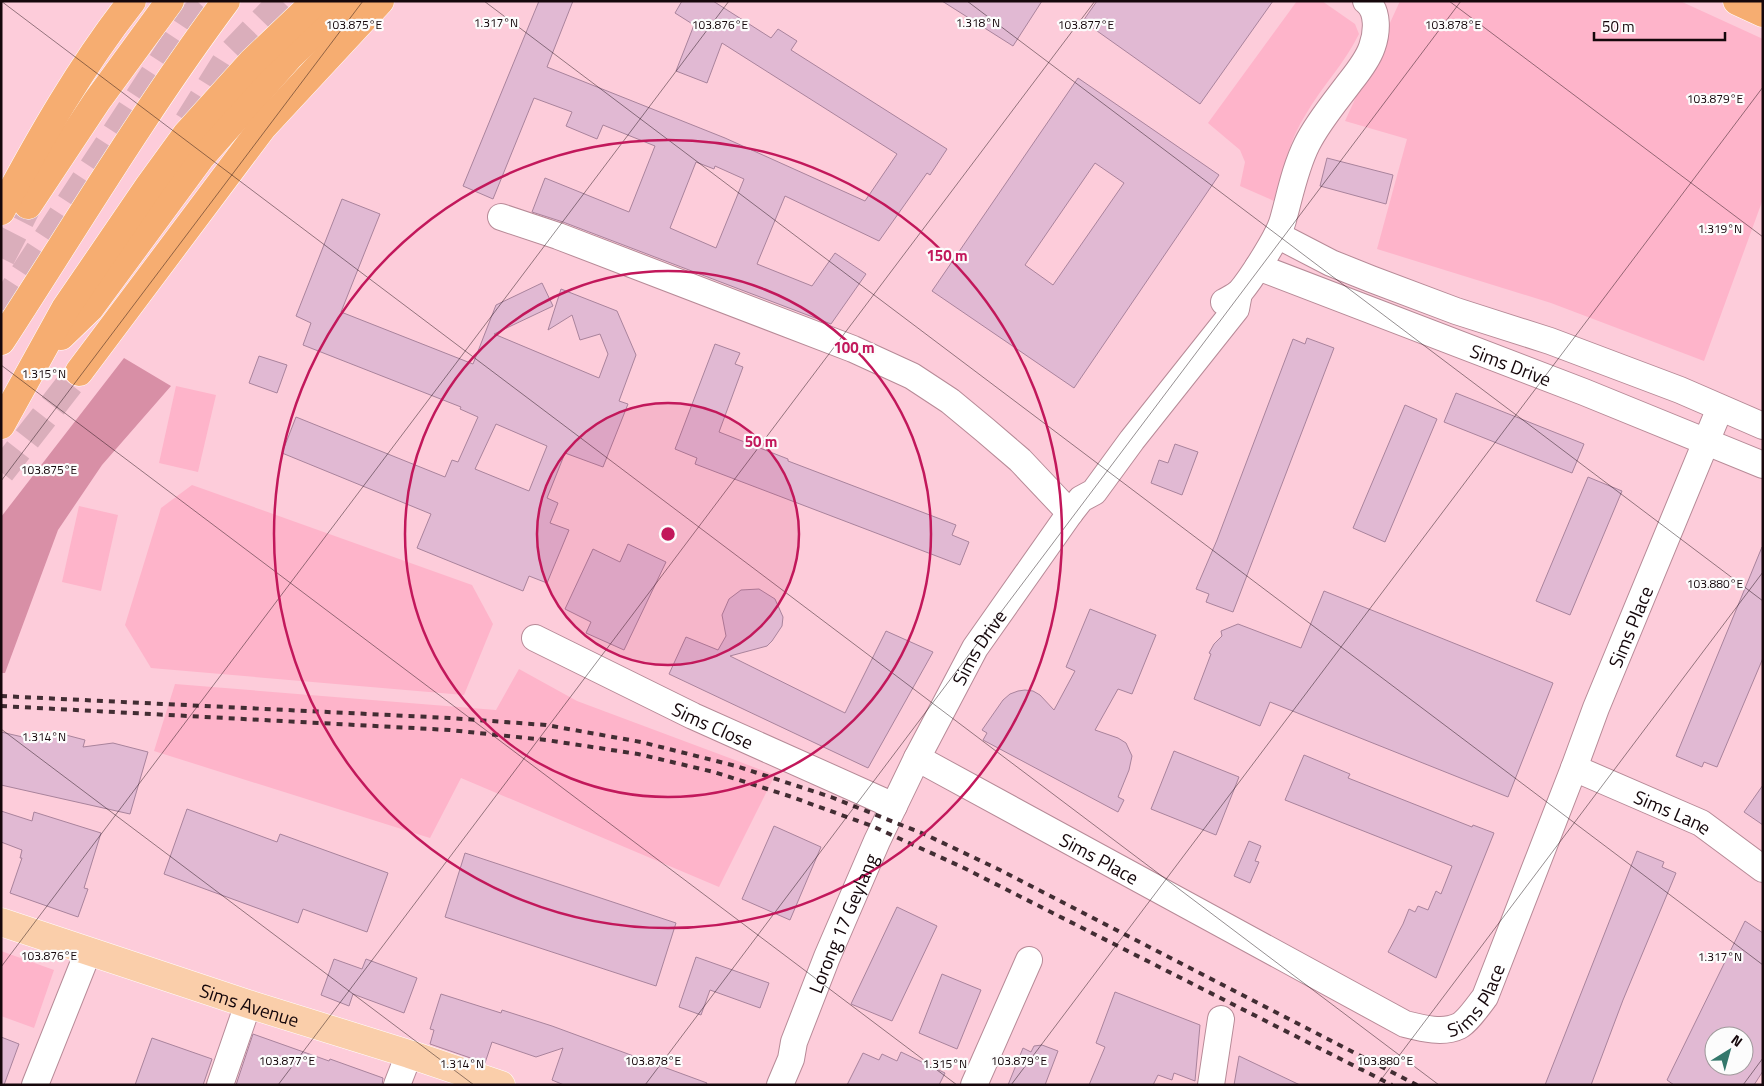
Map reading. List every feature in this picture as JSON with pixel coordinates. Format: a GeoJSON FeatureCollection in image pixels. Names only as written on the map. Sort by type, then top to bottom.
{"type":"FeatureCollection","features":[{"type":"Feature","properties":{"kind":"highway"},"geometry":{"type":"LineString","coordinates":[[1,211],[40,138],[111,29],[132,1]]}},
{"type":"Feature","properties":{"kind":"highway"},"geometry":{"type":"LineString","coordinates":[[28,205],[97,101],[170,1]]}},
{"type":"Feature","properties":{"kind":"highway"},"geometry":{"type":"LineString","coordinates":[[1,341],[121,152],[190,50],[226,1]]}},
{"type":"Feature","properties":{"kind":"highway"},"geometry":{"type":"LineString","coordinates":[[1,425],[65,309],[149,186],[186,136],[252,62],[316,1]]}},
{"type":"Feature","properties":{"kind":"highway"},"geometry":{"type":"LineString","coordinates":[[41,354],[90,308],[201,156],[289,57],[347,1]]}},
{"type":"Feature","properties":{"kind":"highway"},"geometry":{"type":"LineString","coordinates":[[78,372],[198,216],[262,128],[380,1]]}},
{"type":"Feature","properties":{"kind":"highway"},"geometry":{"type":"LineString","coordinates":[[198,216],[270,136],[402,1]]}},
{"type":"Feature","properties":{"kind":"highway"},"geometry":{"type":"LineString","coordinates":[[1737,1],[1763,13]]}},
{"type":"Feature","properties":{"kind":"main road","name":"Sims Avenue"},"geometry":{"type":"LineString","coordinates":[[1,922],[88,952],[501,1085]]}},
{"type":"Feature","properties":{"kind":"street"},"geometry":{"type":"LineString","coordinates":[[1280,229],[1290,190],[1306,145],[1322,118],[1359,70],[1372,47],[1377,18],[1371,4],[1366,1]]}},
{"type":"Feature","properties":{"kind":"street"},"geometry":{"type":"LineString","coordinates":[[500,217],[558,236],[852,349],[912,376],[950,402],[1076,506]]}},
{"type":"Feature","properties":{"kind":"street","name":"Sims Drive"},"geometry":{"type":"LineString","coordinates":[[894,806],[975,648],[1076,506],[1084,483],[1223,302],[1239,293],[1258,267],[1280,229],[1331,263],[1456,311],[1550,341],[1680,390],[1763,426]]}},
{"type":"Feature","properties":{"kind":"street","name":"Sims Drive"},"geometry":{"type":"LineString","coordinates":[[1258,267],[1584,392],[1763,465]]}},
{"type":"Feature","properties":{"kind":"street","name":"Sims Place"},"geometry":{"type":"LineString","coordinates":[[917,758],[1405,1024],[1427,1029],[1444,1029],[1460,1026],[1485,997],[1596,708],[1720,408]]}},
{"type":"Feature","properties":{"kind":"street","name":"Sims Close"},"geometry":{"type":"LineString","coordinates":[[535,638],[693,716],[894,806]]}},
{"type":"Feature","properties":{"kind":"street","name":"Sims Lane"},"geometry":{"type":"LineString","coordinates":[[1574,768],[1701,823],[1763,869]]}},
{"type":"Feature","properties":{"kind":"street","name":"Lorong 17 Geylang"},"geometry":{"type":"LineString","coordinates":[[780,1085],[791,1059],[794,1042],[831,948],[894,806]]}},
{"type":"Feature","properties":{"kind":"street"},"geometry":{"type":"LineString","coordinates":[[35,1085],[88,952]]}},
{"type":"Feature","properties":{"kind":"street"},"geometry":{"type":"LineString","coordinates":[[974,1085],[1029,960]]}},
{"type":"Feature","properties":{"kind":"street"},"geometry":{"type":"LineString","coordinates":[[220,1085],[248,1004]]}},
{"type":"Feature","properties":{"kind":"street"},"geometry":{"type":"LineString","coordinates":[[1211,1085],[1220,1019]]}},
{"type":"Feature","properties":{"kind":"street","name":"Lorong 17 Geylang"},"geometry":{"type":"LineString","coordinates":[[772,1085],[784,1055],[794,1042]]}},
{"type":"Feature","properties":{"kind":"street"},"geometry":{"type":"LineString","coordinates":[[398,1085],[409,1054]]}},
{"type":"Feature","properties":{"kind":"shaded area"},"geometry":{"type":"Polygon","coordinates":[[[1297,1],[1322,1],[1355,24],[1359,34],[1300,124],[1287,156],[1274,201],[1240,186],[1245,162],[1240,150],[1208,123],[1297,1]]]}},
{"type":"Feature","properties":{"kind":"shaded area"},"geometry":{"type":"Polygon","coordinates":[[[1400,1],[1680,1],[1763,39],[1763,199],[1704,361],[1551,303],[1377,249],[1407,139],[1345,121],[1400,1]]]}},
{"type":"Feature","properties":{"kind":"shaded area"},"geometry":{"type":"Polygon","coordinates":[[[124,358],[171,386],[102,465],[58,530],[5,673],[1,673],[1,517],[124,358]]]}},
{"type":"Feature","properties":{"kind":"shaded area"},"geometry":{"type":"Polygon","coordinates":[[[176,386],[216,395],[198,472],[159,463],[176,386]]]}},
{"type":"Feature","properties":{"kind":"shaded area"},"geometry":{"type":"Polygon","coordinates":[[[192,485],[472,585],[493,624],[464,695],[151,668],[125,625],[161,508],[192,485]]]}},
{"type":"Feature","properties":{"kind":"shaded area"},"geometry":{"type":"Polygon","coordinates":[[[79,506],[118,515],[101,591],[62,582],[79,506]]]}},
{"type":"Feature","properties":{"kind":"shaded area"},"geometry":{"type":"Polygon","coordinates":[[[519,669],[577,701],[775,775],[719,887],[461,778],[430,838],[154,751],[175,684],[496,710],[519,669]]]}},
{"type":"Feature","properties":{"kind":"shaded area"},"geometry":{"type":"Polygon","coordinates":[[[1,951],[54,970],[34,1028],[1,1016],[1,951]]]}},
{"type":"Feature","properties":{"kind":"building"},"geometry":{"type":"Polygon","coordinates":[[[539,1],[573,1],[547,67],[725,138],[865,201],[897,154],[722,43],[707,83],[676,71],[694,25],[675,13],[682,1],[713,1],[771,38],[778,29],[797,41],[791,50],[947,149],[930,175],[927,173],[879,241],[785,196],[757,264],[812,286],[835,253],[866,274],[831,324],[563,222],[532,212],[545,178],[629,212],[655,146],[603,125],[597,139],[566,126],[572,112],[534,98],[493,199],[463,186],[539,1]],[[696,162],[670,228],[716,248],[744,179],[715,166],[714,169],[696,162]]]}},
{"type":"Feature","properties":{"kind":"building"},"geometry":{"type":"Polygon","coordinates":[[[942,1],[1042,1],[1013,46],[942,1]]]}},
{"type":"Feature","properties":{"kind":"building"},"geometry":{"type":"Polygon","coordinates":[[[1097,1],[1273,1],[1200,104],[1083,21],[1097,1]]]}},
{"type":"Feature","properties":{"kind":"building"},"geometry":{"type":"Polygon","coordinates":[[[1078,78],[1219,175],[1074,388],[932,291],[1078,78]],[[1095,163],[1025,265],[1053,285],[1124,183],[1095,163]]]}},
{"type":"Feature","properties":{"kind":"building"},"geometry":{"type":"Polygon","coordinates":[[[1327,158],[1393,175],[1386,204],[1320,186],[1327,158]]]}},
{"type":"Feature","properties":{"kind":"building"},"geometry":{"type":"Polygon","coordinates":[[[342,199],[380,214],[341,312],[473,364],[496,305],[542,283],[553,306],[494,334],[599,378],[608,354],[600,334],[580,340],[572,315],[548,330],[561,289],[617,311],[636,355],[619,401],[628,404],[603,467],[565,453],[547,498],[558,503],[550,523],[569,530],[547,583],[529,576],[523,591],[417,548],[431,514],[282,453],[296,417],[445,477],[452,460],[458,462],[478,417],[460,409],[461,407],[303,345],[311,323],[296,316],[342,199]],[[496,424],[475,469],[529,491],[547,446],[496,424]]]}},
{"type":"Feature","properties":{"kind":"building"},"geometry":{"type":"Polygon","coordinates":[[[1307,338],[1334,348],[1233,612],[1206,602],[1209,594],[1196,589],[1217,540],[1293,339],[1305,344],[1307,338]]]}},
{"type":"Feature","properties":{"kind":"building"},"geometry":{"type":"Polygon","coordinates":[[[715,344],[740,353],[735,364],[743,367],[719,432],[788,459],[788,461],[956,525],[952,535],[969,542],[960,565],[695,464],[697,458],[675,449],[715,344]]]}},
{"type":"Feature","properties":{"kind":"building"},"geometry":{"type":"Polygon","coordinates":[[[259,356],[287,365],[277,393],[249,383],[259,356]]]}},
{"type":"Feature","properties":{"kind":"building"},"geometry":{"type":"Polygon","coordinates":[[[1456,393],[1584,444],[1572,473],[1444,422],[1456,393]]]}},
{"type":"Feature","properties":{"kind":"building"},"geometry":{"type":"Polygon","coordinates":[[[1405,405],[1437,419],[1385,542],[1353,528],[1405,405]]]}},
{"type":"Feature","properties":{"kind":"building"},"geometry":{"type":"Polygon","coordinates":[[[1175,444],[1198,452],[1182,495],[1151,483],[1159,460],[1168,463],[1175,444]]]}},
{"type":"Feature","properties":{"kind":"building"},"geometry":{"type":"Polygon","coordinates":[[[1588,477],[1622,491],[1570,615],[1536,601],[1588,477]]]}},
{"type":"Feature","properties":{"kind":"building"},"geometry":{"type":"Polygon","coordinates":[[[628,544],[666,562],[624,650],[586,633],[591,622],[565,609],[593,549],[620,562],[628,544]]]}},
{"type":"Feature","properties":{"kind":"building"},"geometry":{"type":"Polygon","coordinates":[[[1762,547],[1763,658],[1717,767],[1704,762],[1702,767],[1676,756],[1762,547]]]}},
{"type":"Feature","properties":{"kind":"building"},"geometry":{"type":"Polygon","coordinates":[[[759,589],[775,599],[783,617],[782,626],[767,646],[730,656],[845,713],[886,631],[933,652],[868,768],[669,674],[686,637],[718,650],[726,636],[722,615],[729,599],[741,590],[759,589]]]}},
{"type":"Feature","properties":{"kind":"building"},"geometry":{"type":"Polygon","coordinates":[[[1324,591],[1553,683],[1508,797],[1270,702],[1260,726],[1194,699],[1211,654],[1209,653],[1222,636],[1221,631],[1238,624],[1301,648],[1324,591]]]}},
{"type":"Feature","properties":{"kind":"building"},"geometry":{"type":"Polygon","coordinates":[[[1090,609],[1156,635],[1132,694],[1118,689],[1095,730],[1118,738],[1126,743],[1132,756],[1129,770],[1118,797],[1124,800],[1118,812],[983,740],[987,733],[982,730],[1003,700],[1010,694],[1025,690],[1033,691],[1040,695],[1054,710],[1075,671],[1066,667],[1090,609]]]}},
{"type":"Feature","properties":{"kind":"building"},"geometry":{"type":"Polygon","coordinates":[[[1,732],[40,741],[42,734],[65,739],[66,735],[85,740],[83,747],[113,743],[148,752],[130,814],[1,785],[1,732]]]}},
{"type":"Feature","properties":{"kind":"building"},"geometry":{"type":"Polygon","coordinates":[[[1174,751],[1239,777],[1216,835],[1151,809],[1174,751]]]}},
{"type":"Feature","properties":{"kind":"building"},"geometry":{"type":"Polygon","coordinates":[[[1304,755],[1350,774],[1348,778],[1472,827],[1473,825],[1494,833],[1436,978],[1388,952],[1409,909],[1415,912],[1418,906],[1428,910],[1436,891],[1441,894],[1452,866],[1285,800],[1304,755]]]}},
{"type":"Feature","properties":{"kind":"building"},"geometry":{"type":"Polygon","coordinates":[[[1763,785],[1763,825],[1744,812],[1763,785]]]}},
{"type":"Feature","properties":{"kind":"building"},"geometry":{"type":"Polygon","coordinates":[[[187,809],[277,842],[280,834],[388,873],[367,932],[303,909],[298,923],[164,874],[187,809]]]}},
{"type":"Feature","properties":{"kind":"building"},"geometry":{"type":"Polygon","coordinates":[[[1,811],[32,821],[34,812],[101,833],[84,888],[88,889],[78,917],[10,893],[22,858],[20,858],[22,850],[1,842],[1,811]]]}},
{"type":"Feature","properties":{"kind":"building"},"geometry":{"type":"Polygon","coordinates":[[[774,826],[821,847],[790,920],[742,899],[774,826]]]}},
{"type":"Feature","properties":{"kind":"building"},"geometry":{"type":"Polygon","coordinates":[[[1249,841],[1261,846],[1255,861],[1259,862],[1250,883],[1234,876],[1249,841]]]}},
{"type":"Feature","properties":{"kind":"building"},"geometry":{"type":"Polygon","coordinates":[[[1637,851],[1664,862],[1662,867],[1676,873],[1623,1000],[1591,1085],[1545,1085],[1637,851]]]}},
{"type":"Feature","properties":{"kind":"building"},"geometry":{"type":"Polygon","coordinates":[[[465,853],[676,923],[656,986],[445,917],[465,853]]]}},
{"type":"Feature","properties":{"kind":"building"},"geometry":{"type":"Polygon","coordinates":[[[897,907],[937,926],[892,1021],[851,1004],[897,907]]]}},
{"type":"Feature","properties":{"kind":"building"},"geometry":{"type":"Polygon","coordinates":[[[1745,921],[1763,933],[1763,1071],[1754,1085],[1674,1085],[1667,1080],[1745,921]]]}},
{"type":"Feature","properties":{"kind":"building"},"geometry":{"type":"Polygon","coordinates":[[[696,957],[769,983],[760,1008],[710,990],[701,1015],[679,1007],[696,957]]]}},
{"type":"Feature","properties":{"kind":"building"},"geometry":{"type":"Polygon","coordinates":[[[334,959],[362,969],[366,959],[417,978],[404,1013],[353,994],[349,1006],[321,995],[334,959]]]}},
{"type":"Feature","properties":{"kind":"building"},"geometry":{"type":"Polygon","coordinates":[[[942,974],[981,990],[957,1049],[919,1033],[942,974]]]}},
{"type":"Feature","properties":{"kind":"building"},"geometry":{"type":"Polygon","coordinates":[[[1115,992],[1200,1025],[1195,1081],[1174,1073],[1172,1080],[1158,1075],[1153,1085],[1089,1085],[1105,1047],[1096,1043],[1115,992]]]}},
{"type":"Feature","properties":{"kind":"building"},"geometry":{"type":"Polygon","coordinates":[[[441,994],[501,1013],[502,1010],[552,1026],[707,1083],[706,1085],[564,1085],[552,1080],[563,1048],[536,1057],[492,1042],[485,1063],[430,1044],[434,1030],[430,1029],[441,994]]]}},
{"type":"Feature","properties":{"kind":"building"},"geometry":{"type":"Polygon","coordinates":[[[253,1034],[383,1078],[382,1085],[236,1085],[253,1034]]]}},
{"type":"Feature","properties":{"kind":"building"},"geometry":{"type":"Polygon","coordinates":[[[1,1037],[19,1044],[4,1085],[1,1085],[1,1037]]]}},
{"type":"Feature","properties":{"kind":"building"},"geometry":{"type":"Polygon","coordinates":[[[152,1038],[212,1059],[203,1085],[135,1085],[152,1038]]]}},
{"type":"Feature","properties":{"kind":"building"},"geometry":{"type":"Polygon","coordinates":[[[1042,1045],[1058,1051],[1045,1085],[1008,1085],[1023,1048],[1031,1052],[1034,1046],[1042,1045]]]}},
{"type":"Feature","properties":{"kind":"building"},"geometry":{"type":"Polygon","coordinates":[[[901,1052],[945,1073],[939,1085],[847,1085],[863,1053],[879,1060],[882,1054],[897,1061],[901,1052]]]}},
{"type":"Feature","properties":{"kind":"building"},"geometry":{"type":"Polygon","coordinates":[[[1239,1056],[1300,1085],[1234,1085],[1239,1056]]]}},
{"type":"Feature","properties":{"kind":"tunnel"},"geometry":{"type":"LineString","coordinates":[[1,309],[190,19],[207,1]]}},
{"type":"Feature","properties":{"kind":"tunnel"},"geometry":{"type":"LineString","coordinates":[[188,122],[230,55],[282,1]]}},
{"type":"Feature","properties":{"kind":"tunnel"},"geometry":{"type":"LineString","coordinates":[[1,258],[28,205]]}},
{"type":"Feature","properties":{"kind":"tunnel"},"geometry":{"type":"LineString","coordinates":[[1,472],[79,372]]}},
{"type":"Feature","properties":{"kind":"railway"},"geometry":{"type":"LineString","coordinates":[[1,696],[450,718],[546,725],[641,742],[736,766],[831,797],[924,834],[998,869],[1417,1085]]}},
{"type":"Feature","properties":{"kind":"railway"},"geometry":{"type":"LineString","coordinates":[[1,706],[450,730],[546,740],[638,754],[714,772],[789,796],[872,826],[964,868],[1392,1085]]}}]}
